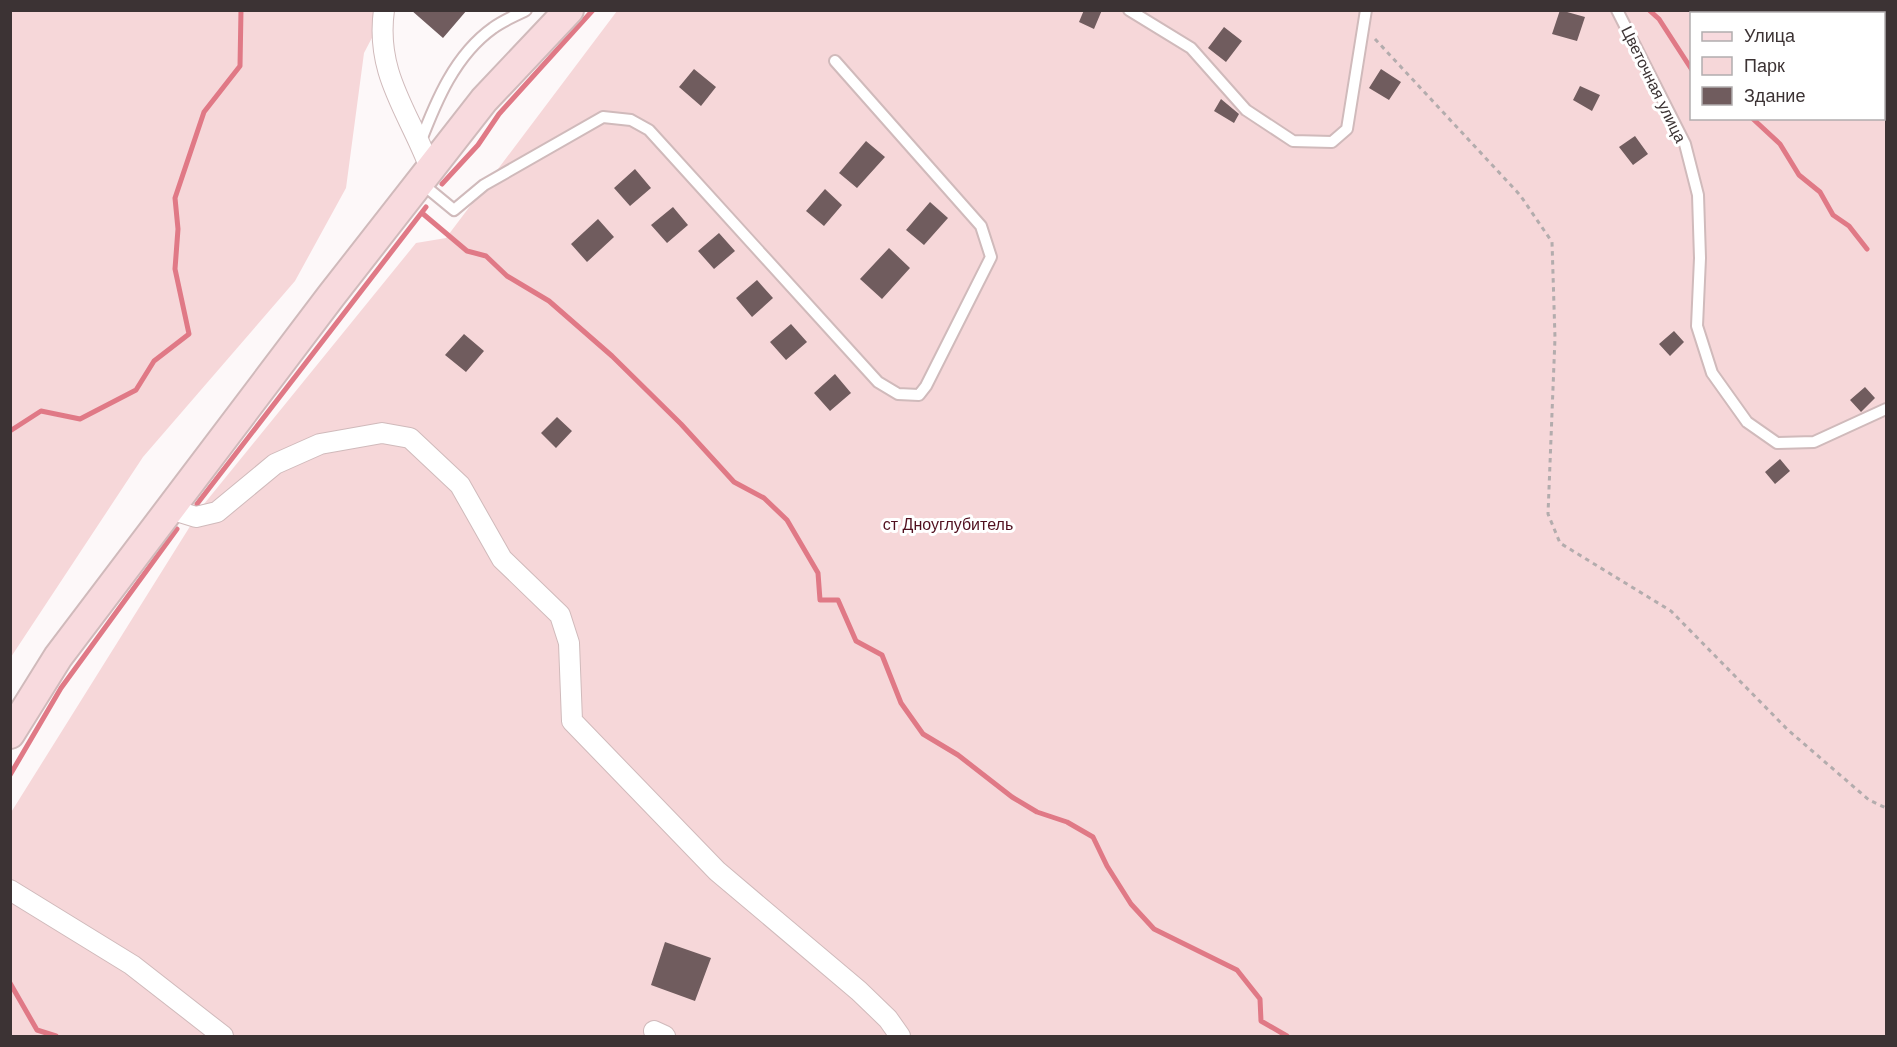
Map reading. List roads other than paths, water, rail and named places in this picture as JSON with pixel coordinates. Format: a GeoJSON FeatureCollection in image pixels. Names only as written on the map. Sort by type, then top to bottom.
{"type":"FeatureCollection","features":[{"type":"Feature","properties":{"kind":"street"},"geometry":{"type":"LineString","coordinates":[[384,10],[382,25],[385,68],[423,164]]}},
{"type":"Feature","properties":{"kind":"street"},"geometry":{"type":"LineString","coordinates":[[10,734],[58,657],[170,509],[423,164],[569,10]]}},
{"type":"Feature","properties":{"kind":"street"},"geometry":{"type":"LineString","coordinates":[[170,509],[196,517],[217,512],[275,464],[320,444],[382,433],[410,438],[459,485],[502,559],[560,615],[568,643],[572,721],[717,871],[859,991],[888,1019],[900,1036]]}},
{"type":"Feature","properties":{"kind":"street"},"geometry":{"type":"LineString","coordinates":[[10,890],[132,965],[223,1036]]}},
{"type":"Feature","properties":{"kind":"lane"},"geometry":{"type":"LineString","coordinates":[[526,10],[493,27],[473,45],[435,104],[423,164],[454,210],[484,185],[603,117],[631,120],[649,130],[878,382],[898,394],[919,395],[927,387],[991,257],[981,226],[835,61]]}},
{"type":"Feature","properties":{"kind":"lane"},"geometry":{"type":"LineString","coordinates":[[1129,10],[1191,48],[1246,110],[1293,141],[1332,142],[1347,129],[1366,10]]}},
{"type":"Feature","properties":{"kind":"lane","name":"Цветочная улица"},"geometry":{"type":"LineString","coordinates":[[1617,10],[1685,144],[1698,195],[1700,258],[1697,326],[1712,373],[1747,422],[1777,442],[1814,442],[1887,409]]}},
{"type":"Feature","properties":{"kind":"waterway"},"geometry":{"type":"LineString","coordinates":[[10,431],[41,411],[80,419],[136,390],[154,361],[189,334],[175,269],[178,229],[175,198],[204,112],[240,66],[241,10]]}},
{"type":"Feature","properties":{"kind":"waterway"},"geometry":{"type":"LineString","coordinates":[[442,184],[478,145],[499,114],[593,10]]}},
{"type":"Feature","properties":{"kind":"waterway"},"geometry":{"type":"LineString","coordinates":[[1649,10],[1659,19],[1690,67]]}},
{"type":"Feature","properties":{"kind":"waterway"},"geometry":{"type":"LineString","coordinates":[[1754,120],[1780,144],[1799,175],[1820,192],[1833,215],[1849,226],[1867,249]]}},
{"type":"Feature","properties":{"kind":"waterway"},"geometry":{"type":"LineString","coordinates":[[197,504],[426,207]]}},
{"type":"Feature","properties":{"kind":"waterway"},"geometry":{"type":"LineString","coordinates":[[422,213],[467,251],[486,256],[507,276],[549,301],[612,356],[681,424],[734,482],[764,498],[787,520],[818,573],[820,600],[838,600],[856,641],[882,655],[901,703],[923,734],[958,755],[1012,797],[1037,812],[1067,822],[1093,837],[1107,866],[1131,904],[1154,929],[1237,970],[1260,999],[1261,1021],[1287,1036]]}},
{"type":"Feature","properties":{"kind":"waterway"},"geometry":{"type":"LineString","coordinates":[[10,775],[61,688],[177,529]]}},
{"type":"Feature","properties":{"kind":"waterway"},"geometry":{"type":"LineString","coordinates":[[10,983],[37,1030],[56,1036]]}},
{"type":"Feature","properties":{"kind":"park label","name":"ст Дноуглубитель"},"geometry":{"type":"Point","coordinates":[948,524]}}]}
